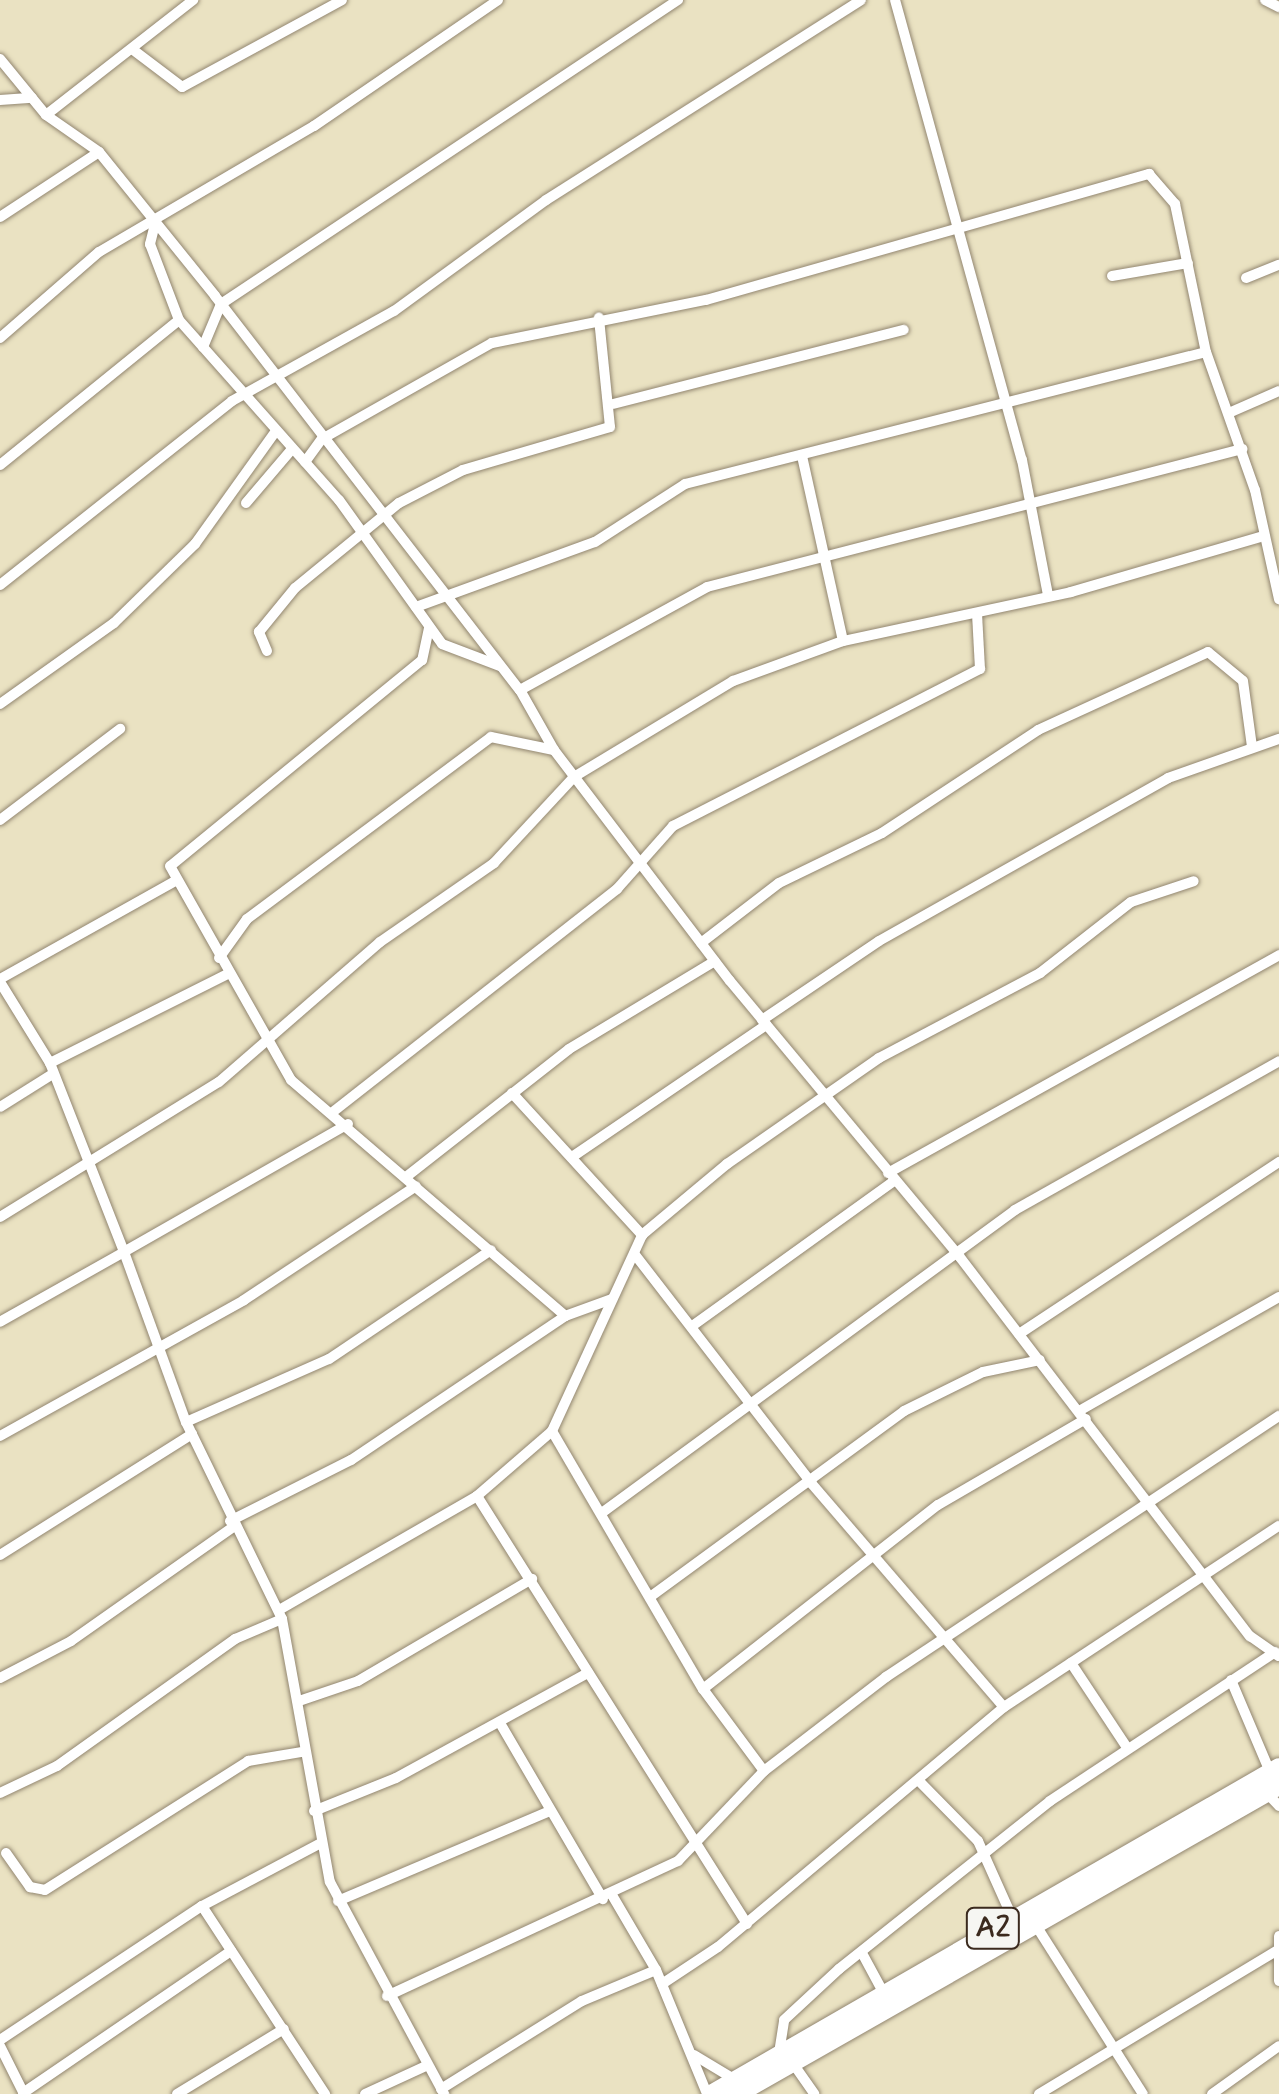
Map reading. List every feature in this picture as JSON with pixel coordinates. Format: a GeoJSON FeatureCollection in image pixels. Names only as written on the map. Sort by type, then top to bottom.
{"type":"FeatureCollection","features":[{"type":"Feature","properties":{"kind":"highway","name":"A2"},"geometry":{"type":"LineString","coordinates":[[709,2094],[736,2087],[883,1992],[1012,1918],[1272,1784]]}},
{"type":"Feature","properties":{"kind":"highway","name":"A2"},"geometry":{"type":"LineString","coordinates":[[785,2057],[1035,1924],[1272,1784]]}},
{"type":"Feature","properties":{"kind":"street"},"geometry":{"type":"LineString","coordinates":[[46,115],[193,0]]}},
{"type":"Feature","properties":{"kind":"street"},"geometry":{"type":"LineString","coordinates":[[132,50],[182,88],[342,0]]}},
{"type":"Feature","properties":{"kind":"street"},"geometry":{"type":"LineString","coordinates":[[0,338],[99,252],[155,224],[498,0]]}},
{"type":"Feature","properties":{"kind":"street"},"geometry":{"type":"LineString","coordinates":[[204,347],[221,304],[678,0]]}},
{"type":"Feature","properties":{"kind":"street"},"geometry":{"type":"LineString","coordinates":[[0,586],[244,393],[278,382],[861,0]]}},
{"type":"Feature","properties":{"kind":"street"},"geometry":{"type":"LineString","coordinates":[[895,0],[962,228],[1048,595]]}},
{"type":"Feature","properties":{"kind":"street"},"geometry":{"type":"LineString","coordinates":[[1265,0],[1279,8]]}},
{"type":"Feature","properties":{"kind":"street"},"geometry":{"type":"LineString","coordinates":[[0,58],[46,115],[100,152],[221,304],[381,517],[520,690],[554,750],[715,962],[959,1256],[1203,1572],[1277,1653],[1126,1746],[984,1853],[784,2020],[785,2057],[814,2094]]}},
{"type":"Feature","properties":{"kind":"street"},"geometry":{"type":"LineString","coordinates":[[0,100],[32,98]]}},
{"type":"Feature","properties":{"kind":"street"},"geometry":{"type":"LineString","coordinates":[[0,217],[100,152]]}},
{"type":"Feature","properties":{"kind":"street"},"geometry":{"type":"LineString","coordinates":[[305,462],[322,439],[492,343],[599,318],[706,300],[1149,174],[1174,204],[1206,352],[1242,449],[1260,537],[1279,598]]}},
{"type":"Feature","properties":{"kind":"street"},"geometry":{"type":"LineString","coordinates":[[155,224],[150,244],[180,320],[365,533],[429,628],[467,661],[500,666]]}},
{"type":"Feature","properties":{"kind":"street"},"geometry":{"type":"LineString","coordinates":[[1112,276],[1188,263]]}},
{"type":"Feature","properties":{"kind":"street"},"geometry":{"type":"LineString","coordinates":[[1246,278],[1279,265]]}},
{"type":"Feature","properties":{"kind":"street"},"geometry":{"type":"LineString","coordinates":[[267,651],[262,626],[319,564],[365,533],[381,517],[462,470],[599,434],[613,404],[599,318]]}},
{"type":"Feature","properties":{"kind":"street"},"geometry":{"type":"LineString","coordinates":[[0,465],[180,320]]}},
{"type":"Feature","properties":{"kind":"street"},"geometry":{"type":"LineString","coordinates":[[613,404],[904,330]]}},
{"type":"Feature","properties":{"kind":"street"},"geometry":{"type":"LineString","coordinates":[[416,608],[594,542],[666,492],[1002,408],[1206,352]]}},
{"type":"Feature","properties":{"kind":"street"},"geometry":{"type":"LineString","coordinates":[[1231,412],[1279,391]]}},
{"type":"Feature","properties":{"kind":"street"},"geometry":{"type":"LineString","coordinates":[[0,704],[114,623],[196,544],[276,430]]}},
{"type":"Feature","properties":{"kind":"street"},"geometry":{"type":"LineString","coordinates":[[246,503],[292,448]]}},
{"type":"Feature","properties":{"kind":"street"},"geometry":{"type":"LineString","coordinates":[[520,690],[684,597],[1028,501],[1242,449]]}},
{"type":"Feature","properties":{"kind":"street"},"geometry":{"type":"LineString","coordinates":[[802,456],[843,642]]}},
{"type":"Feature","properties":{"kind":"street"},"geometry":{"type":"LineString","coordinates":[[0,1216],[92,1163],[266,1042],[380,942],[494,863],[574,777],[733,681],[843,642],[977,613],[1260,537]]}},
{"type":"Feature","properties":{"kind":"street"},"geometry":{"type":"LineString","coordinates":[[334,1111],[617,889],[673,826],[742,785],[980,669],[977,613]]}},
{"type":"Feature","properties":{"kind":"street"},"geometry":{"type":"LineString","coordinates":[[429,628],[422,660],[173,858],[175,881],[226,975],[291,1080],[334,1111],[565,1316]]}},
{"type":"Feature","properties":{"kind":"street"},"geometry":{"type":"LineString","coordinates":[[701,943],[779,883],[872,839],[1038,730],[1208,652],[1242,681],[1252,747]]}},
{"type":"Feature","properties":{"kind":"street"},"geometry":{"type":"LineString","coordinates":[[0,820],[120,729]]}},
{"type":"Feature","properties":{"kind":"street"},"geometry":{"type":"LineString","coordinates":[[219,958],[247,920],[491,736],[554,750]]}},
{"type":"Feature","properties":{"kind":"street"},"geometry":{"type":"LineString","coordinates":[[572,1157],[879,940],[1103,814],[1252,747],[1279,739]]}},
{"type":"Feature","properties":{"kind":"street"},"geometry":{"type":"LineString","coordinates":[[0,1792],[46,1773],[235,1640],[477,1496],[552,1431],[612,1300],[625,1284],[642,1236],[824,1096],[1040,972],[1152,890],[1194,880]]}},
{"type":"Feature","properties":{"kind":"street"},"geometry":{"type":"LineString","coordinates":[[175,881],[2,988],[50,1069],[92,1163],[186,1422],[232,1524],[280,1614],[299,1700],[302,1752],[319,1844],[338,1900],[442,2092],[582,2001],[656,1970]]}},
{"type":"Feature","properties":{"kind":"street"},"geometry":{"type":"LineString","coordinates":[[694,1324],[891,1177],[1279,955]]}},
{"type":"Feature","properties":{"kind":"street"},"geometry":{"type":"LineString","coordinates":[[406,1177],[512,1094],[715,962]]}},
{"type":"Feature","properties":{"kind":"street"},"geometry":{"type":"LineString","coordinates":[[0,1107],[50,1069],[226,975]]}},
{"type":"Feature","properties":{"kind":"street"},"geometry":{"type":"LineString","coordinates":[[603,1512],[752,1397],[1112,1148],[1279,1061]]}},
{"type":"Feature","properties":{"kind":"street"},"geometry":{"type":"LineString","coordinates":[[512,1094],[642,1236]]}},
{"type":"Feature","properties":{"kind":"street"},"geometry":{"type":"LineString","coordinates":[[0,1322],[348,1124]]}},
{"type":"Feature","properties":{"kind":"street"},"geometry":{"type":"LineString","coordinates":[[1019,1334],[1279,1162]]}},
{"type":"Feature","properties":{"kind":"street"},"geometry":{"type":"LineString","coordinates":[[0,1436],[380,1218],[416,1186]]}},
{"type":"Feature","properties":{"kind":"street"},"geometry":{"type":"LineString","coordinates":[[186,1422],[329,1359],[492,1250]]}},
{"type":"Feature","properties":{"kind":"street"},"geometry":{"type":"LineString","coordinates":[[636,1256],[648,1278],[694,1324],[752,1397],[812,1484],[1004,1708]]}},
{"type":"Feature","properties":{"kind":"street"},"geometry":{"type":"LineString","coordinates":[[625,1284],[648,1278]]}},
{"type":"Feature","properties":{"kind":"street"},"geometry":{"type":"LineString","coordinates":[[703,1689],[958,1491],[1279,1296]]}},
{"type":"Feature","properties":{"kind":"street"},"geometry":{"type":"LineString","coordinates":[[0,1678],[71,1641],[232,1524],[350,1460],[565,1316],[612,1300]]}},
{"type":"Feature","properties":{"kind":"street"},"geometry":{"type":"LineString","coordinates":[[650,1597],[946,1387],[1040,1360]]}},
{"type":"Feature","properties":{"kind":"street"},"geometry":{"type":"LineString","coordinates":[[387,1996],[608,1897],[692,1847],[764,1771],[945,1637],[1146,1498],[1279,1416]]}},
{"type":"Feature","properties":{"kind":"street"},"geometry":{"type":"LineString","coordinates":[[552,1431],[603,1512],[703,1689],[764,1771]]}},
{"type":"Feature","properties":{"kind":"street"},"geometry":{"type":"LineString","coordinates":[[0,1555],[192,1434]]}},
{"type":"Feature","properties":{"kind":"street"},"geometry":{"type":"LineString","coordinates":[[477,1496],[532,1579],[692,1847],[747,1924]]}},
{"type":"Feature","properties":{"kind":"street"},"geometry":{"type":"LineString","coordinates":[[662,1984],[747,1924],[1004,1708],[1203,1572],[1279,1526]]}},
{"type":"Feature","properties":{"kind":"street"},"geometry":{"type":"LineString","coordinates":[[299,1700],[358,1681],[532,1579]]}},
{"type":"Feature","properties":{"kind":"street"},"geometry":{"type":"LineString","coordinates":[[1071,1663],[1126,1746]]}},
{"type":"Feature","properties":{"kind":"street"},"geometry":{"type":"LineString","coordinates":[[314,1811],[500,1723],[588,1672]]}},
{"type":"Feature","properties":{"kind":"street"},"geometry":{"type":"LineString","coordinates":[[1230,1680],[1272,1784]]}},
{"type":"Feature","properties":{"kind":"street"},"geometry":{"type":"LineString","coordinates":[[500,1723],[550,1812],[656,1970],[709,2094]]}},
{"type":"Feature","properties":{"kind":"street"},"geometry":{"type":"LineString","coordinates":[[6,1853],[30,1887],[44,1890],[248,1761],[302,1752]]}},
{"type":"Feature","properties":{"kind":"street"},"geometry":{"type":"LineString","coordinates":[[920,1782],[984,1853],[1012,1918]]}},
{"type":"Feature","properties":{"kind":"street"},"geometry":{"type":"LineString","coordinates":[[338,1900],[550,1812]]}},
{"type":"Feature","properties":{"kind":"street"},"geometry":{"type":"LineString","coordinates":[[232,1951],[24,2094],[0,2043],[202,1906],[319,1844]]}},
{"type":"Feature","properties":{"kind":"street"},"geometry":{"type":"LineString","coordinates":[[202,1906],[325,2094]]}},
{"type":"Feature","properties":{"kind":"street"},"geometry":{"type":"LineString","coordinates":[[1035,1924],[1116,2044],[1143,2094]]}},
{"type":"Feature","properties":{"kind":"street"},"geometry":{"type":"LineString","coordinates":[[1279,1936],[1279,1980]]}},
{"type":"Feature","properties":{"kind":"street"},"geometry":{"type":"LineString","coordinates":[[1039,2094],[1116,2044],[1276,1951]]}},
{"type":"Feature","properties":{"kind":"street"},"geometry":{"type":"LineString","coordinates":[[862,1953],[883,1992]]}},
{"type":"Feature","properties":{"kind":"street"},"geometry":{"type":"LineString","coordinates":[[178,2094],[284,2029]]}},
{"type":"Feature","properties":{"kind":"street"},"geometry":{"type":"LineString","coordinates":[[1212,2094],[1279,2046]]}},
{"type":"Feature","properties":{"kind":"street"},"geometry":{"type":"LineString","coordinates":[[694,2054],[736,2087]]}},
{"type":"Feature","properties":{"kind":"street"},"geometry":{"type":"LineString","coordinates":[[365,2094],[426,2066]]}}]}
